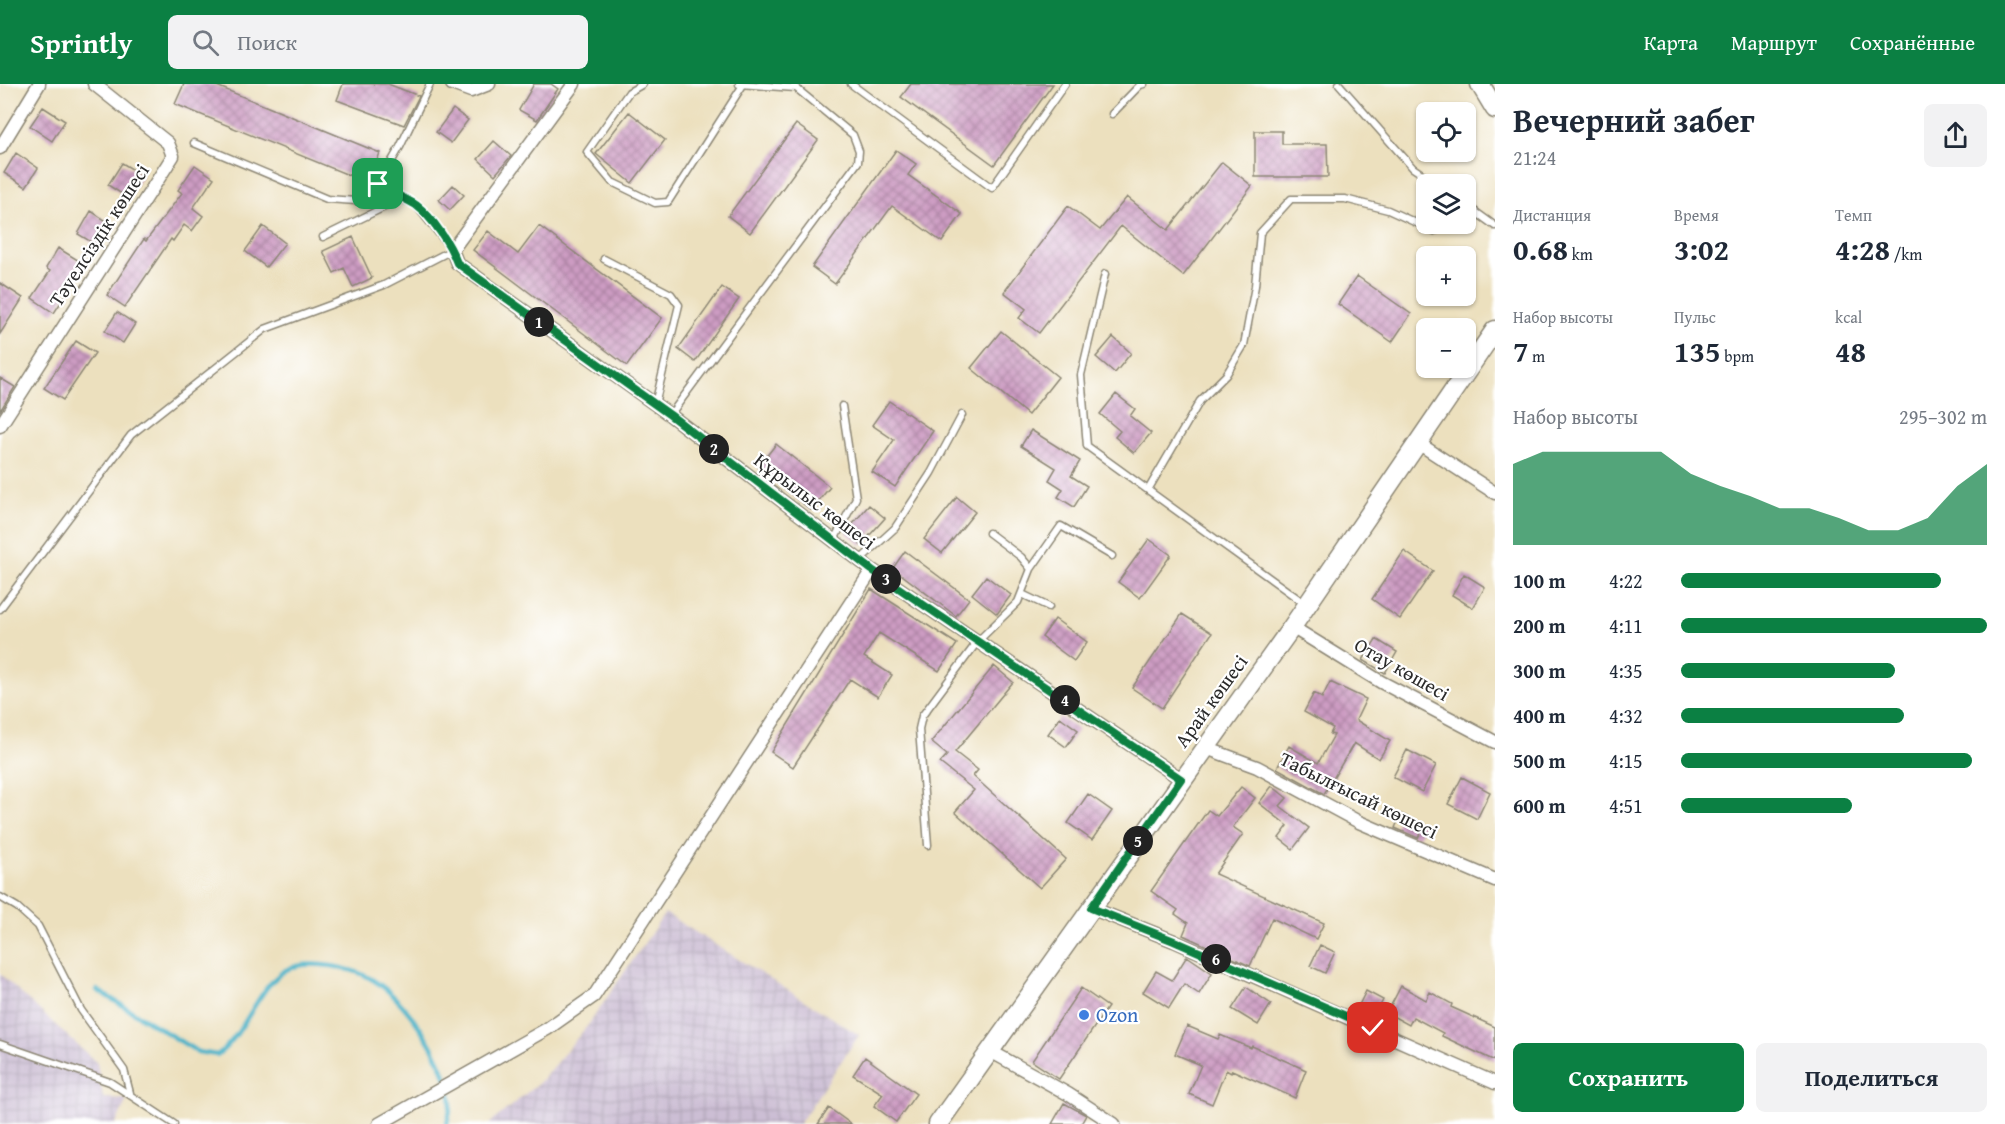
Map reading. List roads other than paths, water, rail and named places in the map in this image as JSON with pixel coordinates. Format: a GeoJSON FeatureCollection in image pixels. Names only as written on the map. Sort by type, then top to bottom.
{"type":"FeatureCollection","features":[{"type":"Feature","properties":{"kind":"main road"},"geometry":{"type":"LineString","coordinates":[[1480,84],[1495,109]]}},
{"type":"Feature","properties":{"kind":"main road","name":"Арай көшесі"},"geometry":{"type":"LineString","coordinates":[[938,1124],[1181,779],[1206,748],[1292,627],[1495,330]]}},
{"type":"Feature","properties":{"kind":"street"},"geometry":{"type":"LineString","coordinates":[[0,148],[39,84]]}},
{"type":"Feature","properties":{"kind":"street","name":"Тәуелсіздік көшесі"},"geometry":{"type":"LineString","coordinates":[[0,426],[173,156],[168,143],[94,84]]}},
{"type":"Feature","properties":{"kind":"street"},"geometry":{"type":"LineString","coordinates":[[452,84],[471,91],[489,84]]}},
{"type":"Feature","properties":{"kind":"street"},"geometry":{"type":"LineString","coordinates":[[452,250],[573,84]]}},
{"type":"Feature","properties":{"kind":"street","name":"Құрылыс көшесі"},"geometry":{"type":"LineString","coordinates":[[452,250],[457,263],[670,415],[872,570],[1181,779]]}},
{"type":"Feature","properties":{"kind":"street"},"geometry":{"type":"LineString","coordinates":[[1418,443],[1495,494]]}},
{"type":"Feature","properties":{"kind":"street"},"geometry":{"type":"LineString","coordinates":[[379,1124],[547,1029],[594,996],[872,570]]}},
{"type":"Feature","properties":{"kind":"street","name":"Отау көшесі"},"geometry":{"type":"LineString","coordinates":[[1292,627],[1382,682],[1495,742]]}},
{"type":"Feature","properties":{"kind":"street","name":"Табылғысай көшесі"},"geometry":{"type":"LineString","coordinates":[[1206,748],[1257,767],[1359,822],[1495,880]]}},
{"type":"Feature","properties":{"kind":"street"},"geometry":{"type":"LineString","coordinates":[[1091,908],[1174,941],[1495,1083]]}},
{"type":"Feature","properties":{"kind":"street"},"geometry":{"type":"LineString","coordinates":[[990,1051],[1068,1094],[1114,1124]]}},
{"type":"Feature","properties":{"kind":"lane"},"geometry":{"type":"LineString","coordinates":[[194,143],[327,199],[356,201],[378,184],[400,147],[430,84]]}},
{"type":"Feature","properties":{"kind":"lane"},"geometry":{"type":"LineString","coordinates":[[643,84],[629,92],[587,152],[612,182],[655,203],[668,202],[741,84],[796,88],[853,135],[860,152],[858,162],[670,415]]}},
{"type":"Feature","properties":{"kind":"lane"},"geometry":{"type":"LineString","coordinates":[[851,84],[992,188],[1065,84]]}},
{"type":"Feature","properties":{"kind":"lane"},"geometry":{"type":"LineString","coordinates":[[1112,114],[1140,85],[1144,84]]}},
{"type":"Feature","properties":{"kind":"lane"},"geometry":{"type":"LineString","coordinates":[[1339,84],[1413,168],[1422,174]]}},
{"type":"Feature","properties":{"kind":"lane"},"geometry":{"type":"LineString","coordinates":[[0,609],[131,435],[265,329],[384,285],[452,250],[415,204],[401,199],[378,184]]}},
{"type":"Feature","properties":{"kind":"lane"},"geometry":{"type":"LineString","coordinates":[[323,237],[401,199]]}},
{"type":"Feature","properties":{"kind":"lane"},"geometry":{"type":"LineString","coordinates":[[1148,490],[1200,401],[1226,375],[1244,345],[1255,286],[1260,233],[1291,199],[1345,199],[1388,210],[1416,223]]}},
{"type":"Feature","properties":{"kind":"lane"},"geometry":{"type":"LineString","coordinates":[[1476,213],[1495,226]]}},
{"type":"Feature","properties":{"kind":"lane"},"geometry":{"type":"LineString","coordinates":[[604,259],[671,294],[679,305],[654,404]]}},
{"type":"Feature","properties":{"kind":"lane"},"geometry":{"type":"LineString","coordinates":[[1105,274],[1081,375],[1087,446],[1307,605]]}},
{"type":"Feature","properties":{"kind":"lane"},"geometry":{"type":"LineString","coordinates":[[834,540],[856,498],[842,406]]}},
{"type":"Feature","properties":{"kind":"lane"},"geometry":{"type":"LineString","coordinates":[[860,560],[895,528],[931,473],[962,415]]}},
{"type":"Feature","properties":{"kind":"lane"},"geometry":{"type":"LineString","coordinates":[[928,845],[919,729],[927,706],[978,641],[1018,602],[1031,569],[1061,526],[1112,556]]}},
{"type":"Feature","properties":{"kind":"lane"},"geometry":{"type":"LineString","coordinates":[[989,533],[1021,557],[1031,569]]}},
{"type":"Feature","properties":{"kind":"lane"},"geometry":{"type":"LineString","coordinates":[[1022,594],[1049,607]]}},
{"type":"Feature","properties":{"kind":"lane"},"geometry":{"type":"LineString","coordinates":[[0,897],[17,907],[38,926],[81,1010],[124,1070],[130,1093]]}},
{"type":"Feature","properties":{"kind":"lane"},"geometry":{"type":"LineString","coordinates":[[0,1044],[78,1069],[130,1093],[174,1124]]}},
{"type":"Feature","properties":{"kind":"waterway"},"geometry":{"type":"LineString","coordinates":[[97,990],[198,1052],[217,1055],[236,1036],[267,987],[286,970],[299,966],[317,965],[338,967],[361,974],[381,985],[395,998],[422,1030],[433,1049],[448,1085],[451,1107],[447,1124]]}},
{"type":"Feature","properties":{"kind":"place","name":"Ozon"},"geometry":{"type":"Point","coordinates":[1084,1015]}}]}
